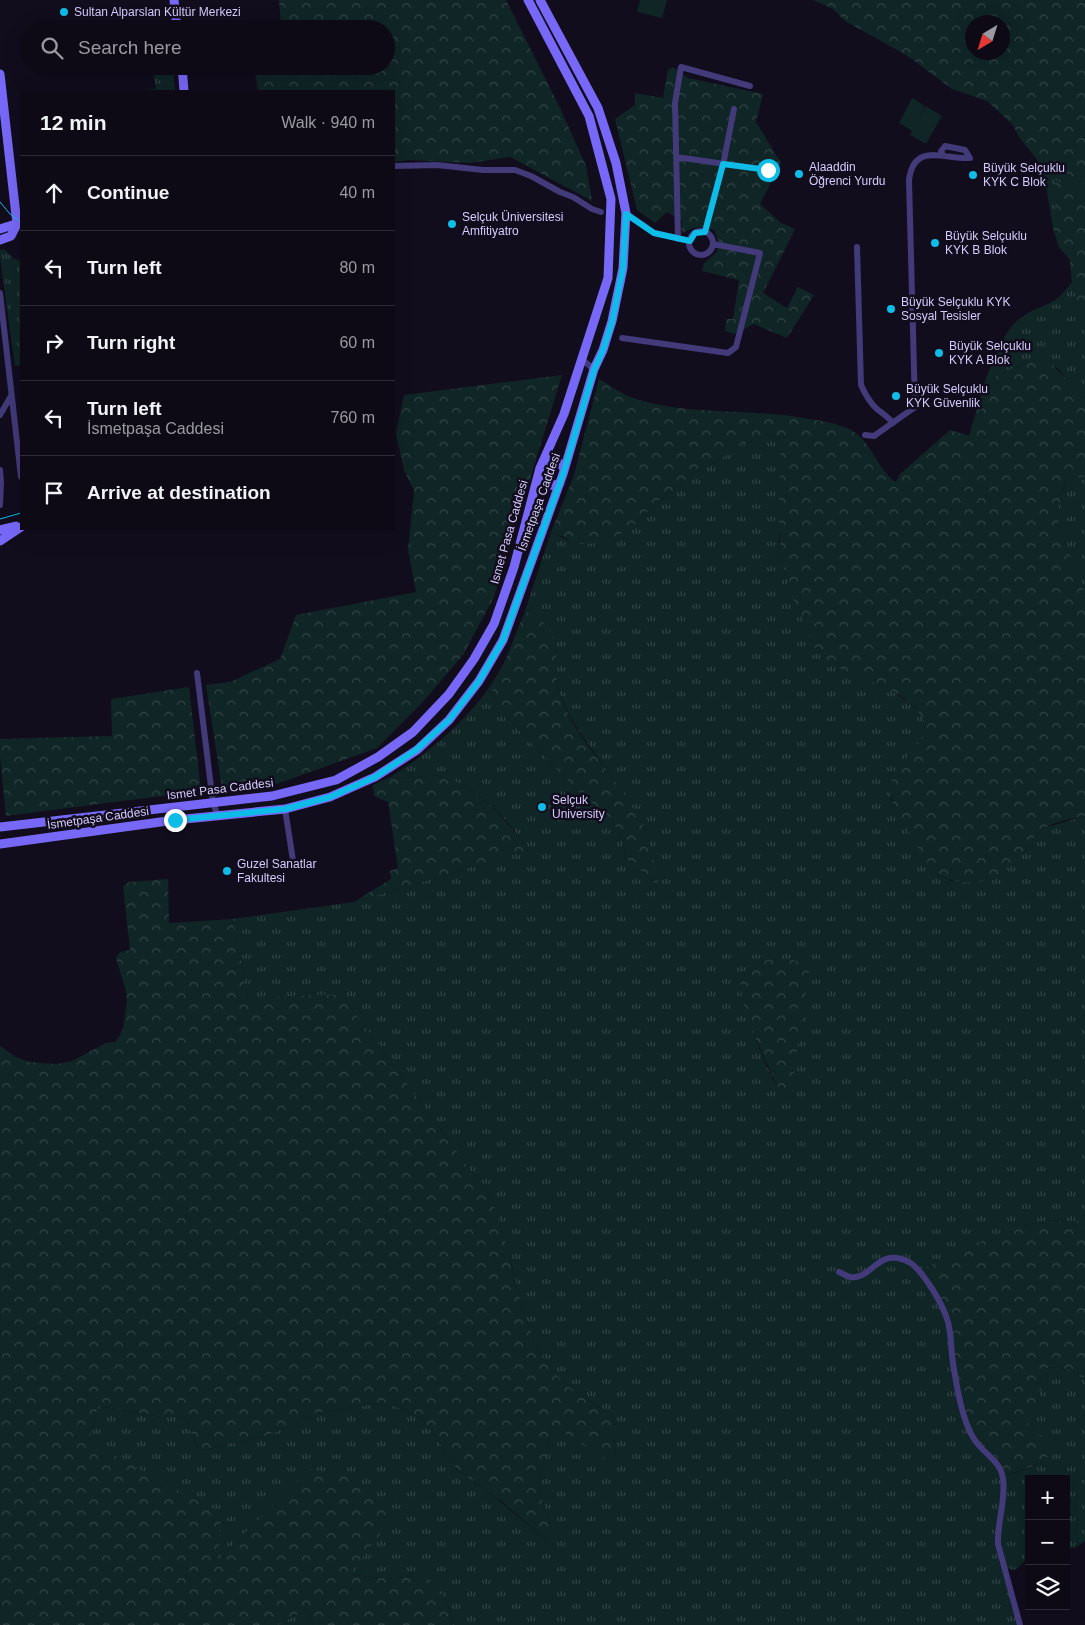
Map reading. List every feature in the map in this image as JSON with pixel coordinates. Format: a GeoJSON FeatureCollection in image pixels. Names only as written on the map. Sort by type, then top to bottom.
{"type":"FeatureCollection","features":[{"type":"Feature","properties":{"kind":"main road"},"geometry":{"type":"LineString","coordinates":[[174,0],[176,20]]}},
{"type":"Feature","properties":{"kind":"main road","name":"Ismet Pasa Caddesi"},"geometry":{"type":"LineString","coordinates":[[0,824],[272,796],[336,780],[378,757],[413,732],[449,694],[474,659],[494,624],[514,567],[538,474],[564,414],[608,278],[611,198],[589,116],[528,0]]}},
{"type":"Feature","properties":{"kind":"main road","name":"İsmetpaşa Caddesi"},"geometry":{"type":"LineString","coordinates":[[0,844],[175,820],[285,809],[330,797],[375,777],[416,750],[449,720],[479,681],[503,640],[560,482],[594,370],[612,322],[623,268],[626,214],[616,163],[598,108],[540,0]]}},
{"type":"Feature","properties":{"kind":"main road"},"geometry":{"type":"LineString","coordinates":[[0,74],[19,223],[11,236],[0,240]]}},
{"type":"Feature","properties":{"kind":"main road"},"geometry":{"type":"LineString","coordinates":[[183,75],[184,90]]}},
{"type":"Feature","properties":{"kind":"main road"},"geometry":{"type":"LineString","coordinates":[[0,229],[19,223]]}},
{"type":"Feature","properties":{"kind":"main road"},"geometry":{"type":"LineString","coordinates":[[543,462],[556,461],[563,466],[564,470]]}},
{"type":"Feature","properties":{"kind":"main road"},"geometry":{"type":"LineString","coordinates":[[538,474],[548,485],[555,485],[560,482]]}},
{"type":"Feature","properties":{"kind":"main road"},"geometry":{"type":"LineString","coordinates":[[0,530],[20,526]]}},
{"type":"Feature","properties":{"kind":"main road"},"geometry":{"type":"LineString","coordinates":[[0,541],[20,527]]}},
{"type":"Feature","properties":{"kind":"street"},"geometry":{"type":"LineString","coordinates":[[678,239],[675,103],[681,67],[750,86]]}},
{"type":"Feature","properties":{"kind":"street"},"geometry":{"type":"LineString","coordinates":[[705,232],[723,164],[734,109]]}},
{"type":"Feature","properties":{"kind":"street"},"geometry":{"type":"LineString","coordinates":[[865,435],[874,436],[915,407],[910,169],[920,158],[931,155],[943,155]]}},
{"type":"Feature","properties":{"kind":"street"},"geometry":{"type":"LineString","coordinates":[[676,157],[768,170]]}},
{"type":"Feature","properties":{"kind":"street"},"geometry":{"type":"LineString","coordinates":[[395,166],[437,165],[483,170],[516,170],[560,192],[573,196],[592,209],[601,212]]}},
{"type":"Feature","properties":{"kind":"street"},"geometry":{"type":"LineString","coordinates":[[626,214],[654,233],[690,241]]}},
{"type":"Feature","properties":{"kind":"street"},"geometry":{"type":"LineString","coordinates":[[705,232],[712,237],[713,244],[707,253],[699,254],[692,249],[690,241],[695,233],[705,232]]}},
{"type":"Feature","properties":{"kind":"street"},"geometry":{"type":"LineString","coordinates":[[622,338],[728,353],[736,347],[760,254],[713,244]]}},
{"type":"Feature","properties":{"kind":"street"},"geometry":{"type":"LineString","coordinates":[[857,247],[861,385],[866,396],[893,423]]}},
{"type":"Feature","properties":{"kind":"street"},"geometry":{"type":"LineString","coordinates":[[0,294],[20,469]]}},
{"type":"Feature","properties":{"kind":"street"},"geometry":{"type":"LineString","coordinates":[[581,359],[594,370]]}},
{"type":"Feature","properties":{"kind":"street"},"geometry":{"type":"LineString","coordinates":[[0,415],[11,396]]}},
{"type":"Feature","properties":{"kind":"street"},"geometry":{"type":"LineString","coordinates":[[0,470],[0,505]]}},
{"type":"Feature","properties":{"kind":"street"},"geometry":{"type":"LineString","coordinates":[[197,673],[212,803],[218,816]]}},
{"type":"Feature","properties":{"kind":"street"},"geometry":{"type":"LineString","coordinates":[[285,809],[294,867]]}},
{"type":"Feature","properties":{"kind":"street"},"geometry":{"type":"LineString","coordinates":[[839,1272],[850,1277],[857,1276],[884,1259],[893,1257],[911,1264],[921,1272],[938,1297],[948,1323],[955,1374],[970,1434],[998,1466],[1003,1478],[1002,1502],[997,1532],[998,1544],[1020,1625]]}},
{"type":"Feature","properties":{"kind":"green space"},"geometry":{"type":"Polygon","coordinates":[[[279,0],[506,0],[560,108],[586,166],[592,201],[510,157],[470,163],[408,160],[395,162],[395,90],[258,90],[255,75],[395,75],[395,20],[281,20],[279,0]]]}},
{"type":"Feature","properties":{"kind":"green space"},"geometry":{"type":"Polygon","coordinates":[[[640,0],[667,0],[662,18],[637,12],[640,0]]]}},
{"type":"Feature","properties":{"kind":"green space"},"geometry":{"type":"Polygon","coordinates":[[[813,0],[1085,0],[1085,184],[1035,157],[1019,137],[1013,125],[987,101],[952,89],[906,55],[845,21],[833,9],[813,0]]]}},
{"type":"Feature","properties":{"kind":"green space"},"geometry":{"type":"Polygon","coordinates":[[[673,67],[688,78],[763,94],[756,122],[781,163],[760,204],[781,223],[795,229],[763,293],[787,308],[798,287],[814,295],[787,338],[754,324],[734,334],[725,331],[726,319],[733,319],[739,280],[702,271],[704,263],[717,252],[718,240],[714,230],[697,228],[690,229],[681,234],[682,221],[667,212],[655,223],[637,210],[615,119],[635,105],[635,93],[663,98],[668,70],[673,67]]]}},
{"type":"Feature","properties":{"kind":"green space"},"geometry":{"type":"Polygon","coordinates":[[[154,75],[174,75],[175,90],[142,90],[156,89],[154,75]]]}},
{"type":"Feature","properties":{"kind":"green space"},"geometry":{"type":"Polygon","coordinates":[[[912,98],[925,106],[919,119],[926,106],[942,116],[926,144],[910,135],[912,131],[899,123],[912,98]]]}},
{"type":"Feature","properties":{"kind":"green space"},"geometry":{"type":"Polygon","coordinates":[[[1035,157],[1085,184],[1085,398],[1058,368],[1027,362],[985,381],[1000,345],[1017,321],[1055,300],[1072,282],[1070,260],[1059,247],[1053,228],[1044,174],[1035,157]]]}},
{"type":"Feature","properties":{"kind":"green space"},"geometry":{"type":"Polygon","coordinates":[[[1055,180],[1085,193],[1085,317],[1076,298],[1070,260],[1059,247],[1053,228],[1057,201],[1055,180]]]}},
{"type":"Feature","properties":{"kind":"green space"},"geometry":{"type":"Polygon","coordinates":[[[4,249],[20,261],[20,365],[15,366],[0,257],[0,250],[4,249]]]}},
{"type":"Feature","properties":{"kind":"green space"},"geometry":{"type":"Polygon","coordinates":[[[1027,362],[1050,362],[1085,398],[1085,477],[1068,478],[1063,489],[1058,511],[1059,526],[1085,594],[1085,816],[1059,822],[1042,830],[1017,859],[994,877],[974,882],[950,880],[931,869],[895,809],[891,794],[891,783],[895,773],[900,764],[922,738],[927,727],[917,710],[904,698],[838,667],[824,657],[813,644],[794,600],[785,573],[780,539],[781,438],[768,435],[755,438],[694,474],[658,501],[635,524],[604,543],[581,544],[551,532],[574,475],[599,379],[629,396],[660,405],[788,416],[839,425],[857,434],[863,440],[883,470],[896,482],[900,474],[950,430],[969,436],[985,381],[1027,362]]]}},
{"type":"Feature","properties":{"kind":"green space"},"geometry":{"type":"Polygon","coordinates":[[[562,375],[494,597],[463,655],[421,704],[377,748],[263,789],[222,788],[206,685],[230,682],[280,659],[296,615],[416,592],[408,550],[414,490],[404,471],[396,433],[404,395],[562,375]]]}},
{"type":"Feature","properties":{"kind":"green space"},"geometry":{"type":"Polygon","coordinates":[[[768,435],[782,438],[779,541],[785,574],[813,644],[847,671],[885,686],[910,703],[923,716],[927,727],[923,740],[913,750],[891,787],[891,799],[895,809],[938,875],[952,881],[987,880],[1026,850],[1036,835],[1044,828],[1085,816],[1085,1225],[1079,1221],[1046,1222],[1015,1226],[941,1299],[969,1428],[996,1457],[1002,1476],[1035,1466],[1050,1453],[1033,1427],[1023,1419],[1023,1416],[1038,1400],[1041,1388],[1048,1382],[1046,1368],[1066,1369],[1075,1372],[1083,1379],[1085,1374],[1085,1541],[1070,1549],[1070,1475],[1025,1475],[1025,1560],[1018,1568],[1013,1570],[1007,1568],[1019,1625],[454,1625],[442,1594],[424,1579],[416,1577],[380,1578],[350,1574],[309,1470],[218,1560],[89,1441],[98,1406],[162,1417],[184,1416],[199,1451],[262,1437],[316,1413],[380,1403],[401,1408],[421,1419],[433,1431],[449,1459],[458,1470],[548,1541],[551,1529],[538,1485],[552,1426],[614,1463],[615,1426],[611,1415],[574,1391],[561,1380],[549,1367],[538,1350],[523,1311],[512,1266],[491,1198],[341,994],[248,999],[233,919],[354,902],[528,850],[501,815],[478,794],[465,786],[437,776],[398,778],[392,776],[420,757],[458,724],[491,685],[495,698],[512,723],[585,798],[605,813],[620,835],[626,856],[636,869],[645,873],[658,887],[627,799],[581,734],[568,713],[559,692],[555,671],[556,649],[543,623],[525,611],[551,532],[567,540],[635,524],[658,501],[694,474],[755,438],[768,435]],[[741,981],[746,1010],[768,1068],[781,1094],[741,981]]]}},
{"type":"Feature","properties":{"kind":"green space"},"geometry":{"type":"Polygon","coordinates":[[[1085,477],[1085,594],[1064,542],[1058,512],[1059,503],[1068,478],[1085,477]]]}},
{"type":"Feature","properties":{"kind":"green space"},"geometry":{"type":"Polygon","coordinates":[[[525,611],[542,621],[550,631],[555,647],[557,683],[566,709],[585,741],[630,802],[639,818],[649,843],[659,888],[645,873],[630,865],[620,835],[605,813],[585,798],[512,723],[495,698],[491,685],[505,661],[525,611]]]}},
{"type":"Feature","properties":{"kind":"green space"},"geometry":{"type":"Polygon","coordinates":[[[189,687],[201,791],[6,816],[0,739],[112,736],[111,699],[189,687]]]}},
{"type":"Feature","properties":{"kind":"green space"},"geometry":{"type":"Polygon","coordinates":[[[392,776],[409,778],[437,776],[465,786],[500,815],[529,850],[354,902],[391,879],[390,871],[398,868],[388,802],[374,796],[373,785],[392,776]]]}},
{"type":"Feature","properties":{"kind":"green space"},"geometry":{"type":"Polygon","coordinates":[[[168,879],[169,923],[233,919],[248,998],[341,994],[491,1198],[503,1233],[523,1311],[538,1350],[561,1380],[574,1391],[611,1415],[615,1426],[614,1464],[552,1426],[538,1485],[551,1529],[551,1536],[548,1541],[502,1502],[458,1470],[449,1459],[433,1431],[421,1419],[401,1408],[380,1403],[316,1413],[262,1437],[199,1451],[184,1416],[162,1417],[98,1406],[89,1441],[221,1514],[218,1560],[309,1469],[351,1476],[396,1513],[350,1574],[381,1578],[423,1578],[435,1585],[444,1597],[454,1625],[313,1625],[307,1609],[278,1625],[0,1625],[0,1046],[16,1057],[29,1062],[57,1064],[72,1061],[106,1043],[115,1042],[123,1029],[127,1000],[116,958],[120,952],[130,950],[123,886],[129,882],[168,879]]]}},
{"type":"Feature","properties":{"kind":"green space"},"geometry":{"type":"Polygon","coordinates":[[[773,959],[793,960],[810,965],[793,1076],[781,1095],[749,1022],[741,993],[742,976],[745,972],[753,965],[773,959]]]}},
{"type":"Feature","properties":{"kind":"green space"},"geometry":{"type":"Polygon","coordinates":[[[1079,1221],[1085,1225],[1085,1374],[1083,1379],[1075,1372],[1066,1369],[1046,1368],[1048,1382],[1041,1388],[1038,1400],[1023,1419],[1044,1439],[1050,1452],[1048,1457],[1037,1465],[1002,1476],[996,1457],[964,1420],[950,1324],[920,1270],[1015,1226],[1046,1222],[1079,1221]]]}},
{"type":"Feature","properties":{"kind":"green space"},"geometry":{"type":"Polygon","coordinates":[[[307,1609],[313,1625],[278,1625],[307,1609]]]}},
{"type":"Feature","properties":{"kind":"tram line"},"geometry":{"type":"LineString","coordinates":[[0,202],[10,214],[20,221]]}},
{"type":"Feature","properties":{"kind":"tram line"},"geometry":{"type":"LineString","coordinates":[[0,519],[20,513]]}},
{"type":"Feature","properties":{"kind":"place","name":"Sultan Alparslan Kültür Merkezi"},"geometry":{"type":"Point","coordinates":[64,12]}},
{"type":"Feature","properties":{"kind":"place","name":"Alaaddin Öğrenci Yurdu"},"geometry":{"type":"Point","coordinates":[799,174]}},
{"type":"Feature","properties":{"kind":"place","name":"Büyük Selçuklu KYK C Blok"},"geometry":{"type":"Point","coordinates":[973,175]}},
{"type":"Feature","properties":{"kind":"place","name":"Selçuk Üniversitesi Amfitiyatro"},"geometry":{"type":"Point","coordinates":[452,224]}},
{"type":"Feature","properties":{"kind":"place","name":"Büyük Selçuklu KYK B Blok"},"geometry":{"type":"Point","coordinates":[935,243]}},
{"type":"Feature","properties":{"kind":"place","name":"Büyük Selçuklu KYK Sosyal Tesisler"},"geometry":{"type":"Point","coordinates":[891,309]}},
{"type":"Feature","properties":{"kind":"place","name":"Büyük Selçuklu KYK A Blok"},"geometry":{"type":"Point","coordinates":[939,353]}},
{"type":"Feature","properties":{"kind":"place","name":"Büyük Selçuklu KYK Güvenlik"},"geometry":{"type":"Point","coordinates":[896,396]}},
{"type":"Feature","properties":{"kind":"place","name":"Selçuk University"},"geometry":{"type":"Point","coordinates":[542,807]}},
{"type":"Feature","properties":{"kind":"place","name":"Guzel Sanatlar Fakultesi"},"geometry":{"type":"Point","coordinates":[227,871]}},
{"type":"Feature","properties":{"kind":"route"},"geometry":{"type":"LineString","coordinates":[[175,820],[285,809],[330,797],[375,777],[416,750],[449,720],[479,681],[503,640],[563,474],[594,370],[612,322],[623,268],[626,214],[654,233],[690,241],[692,236],[698,231],[705,232],[723,164],[768,170]]}}]}
